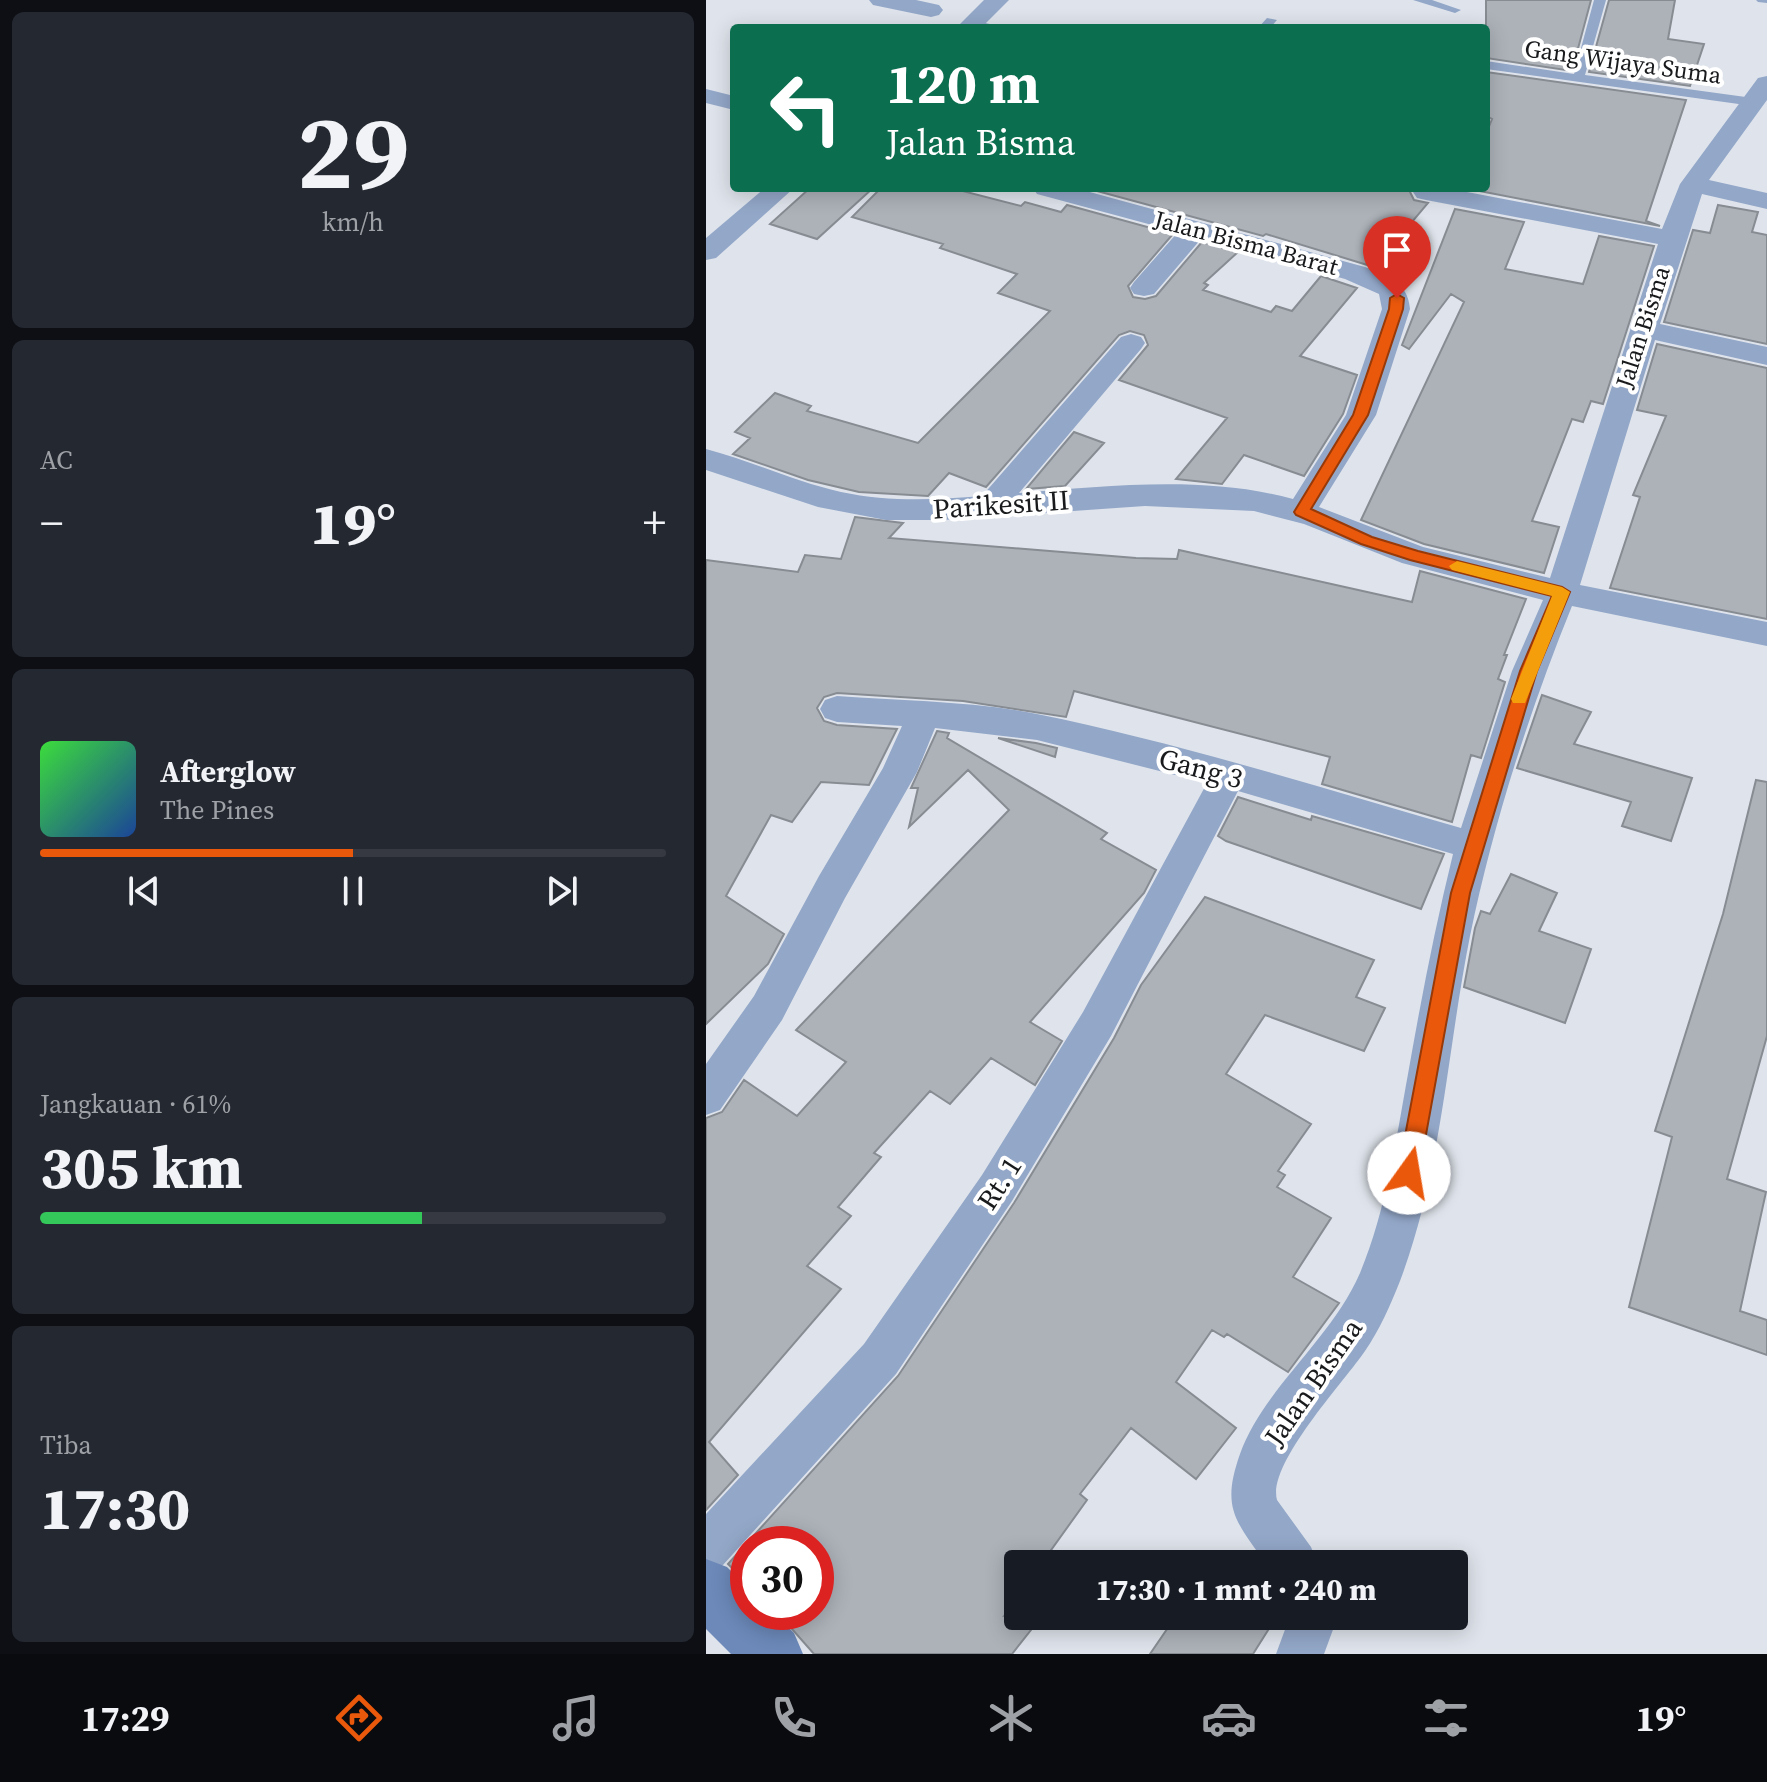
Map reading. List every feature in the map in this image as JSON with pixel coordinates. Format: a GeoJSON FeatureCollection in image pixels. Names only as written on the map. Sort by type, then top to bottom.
{"type":"FeatureCollection","features":[{"type":"Feature","properties":{"kind":"main road"},"geometry":{"type":"LineString","coordinates":[[706,1588],[773,1654]]}},
{"type":"Feature","properties":{"kind":"street"},"geometry":{"type":"LineString","coordinates":[[881,0],[931,10]]}},
{"type":"Feature","properties":{"kind":"street"},"geometry":{"type":"LineString","coordinates":[[978,24],[997,0]]}},
{"type":"Feature","properties":{"kind":"street","name":"Jalan Bisma"},"geometry":{"type":"LineString","coordinates":[[1284,1550],[1257,1511],[1252,1493],[1263,1454],[1282,1424],[1351,1334],[1378,1282],[1392,1242],[1416,1145],[1451,937],[1473,846],[1529,671],[1562,592],[1671,239],[1693,184],[1760,92]]}},
{"type":"Feature","properties":{"kind":"street"},"geometry":{"type":"LineString","coordinates":[[706,96],[730,102]]}},
{"type":"Feature","properties":{"kind":"street"},"geometry":{"type":"LineString","coordinates":[[1693,184],[1767,201]]}},
{"type":"Feature","properties":{"kind":"street"},"geometry":{"type":"LineString","coordinates":[[706,252],[776,192]]}},
{"type":"Feature","properties":{"kind":"street","name":"Jalan Bisma Barat"},"geometry":{"type":"LineString","coordinates":[[1061,192],[1381,282],[1392,289],[1397,298],[1396,309],[1361,415],[1301,512]]}},
{"type":"Feature","properties":{"kind":"street"},"geometry":{"type":"LineString","coordinates":[[1426,192],[1671,239]]}},
{"type":"Feature","properties":{"kind":"street"},"geometry":{"type":"LineString","coordinates":[[1144,288],[1195,229]]}},
{"type":"Feature","properties":{"kind":"street"},"geometry":{"type":"LineString","coordinates":[[1643,329],[1767,356]]}},
{"type":"Feature","properties":{"kind":"street"},"geometry":{"type":"LineString","coordinates":[[991,506],[1131,343]]}},
{"type":"Feature","properties":{"kind":"street","name":"Parikesit II"},"geometry":{"type":"LineString","coordinates":[[706,459],[835,500],[882,509],[1173,496],[1254,501],[1301,512]]}},
{"type":"Feature","properties":{"kind":"street"},"geometry":{"type":"LineString","coordinates":[[1301,512],[1367,540],[1416,556],[1562,592],[1767,634]]}},
{"type":"Feature","properties":{"kind":"street","name":"Gang 3"},"geometry":{"type":"LineString","coordinates":[[837,709],[986,719],[1037,727],[1229,775],[1473,846]]}},
{"type":"Feature","properties":{"kind":"street"},"geometry":{"type":"LineString","coordinates":[[706,1097],[768,1008],[832,887],[899,772],[924,715]]}},
{"type":"Feature","properties":{"kind":"street","name":"Rt. 1"},"geometry":{"type":"LineString","coordinates":[[706,1548],[880,1359],[997,1188],[1097,1024],[1229,775]]}},
{"type":"Feature","properties":{"kind":"street"},"geometry":{"type":"LineString","coordinates":[[1300,1654],[1309,1630]]}},
{"type":"Feature","properties":{"kind":"lane"},"geometry":{"type":"LineString","coordinates":[[1419,0],[1455,10]]}},
{"type":"Feature","properties":{"kind":"lane"},"geometry":{"type":"LineString","coordinates":[[1578,80],[1600,0]]}},
{"type":"Feature","properties":{"kind":"lane","name":"Gang Wijaya Suma"},"geometry":{"type":"LineString","coordinates":[[1490,66],[1578,80],[1760,92]]}},
{"type":"Feature","properties":{"kind":"building"},"geometry":{"type":"Polygon","coordinates":[[[1486,0],[1591,0],[1572,71],[1490,59],[1490,24],[1486,24],[1486,0]]]}},
{"type":"Feature","properties":{"kind":"building"},"geometry":{"type":"Polygon","coordinates":[[[1609,0],[1675,0],[1668,39],[1704,44],[1690,86],[1589,72],[1609,0]]]}},
{"type":"Feature","properties":{"kind":"building"},"geometry":{"type":"Polygon","coordinates":[[[1490,73],[1686,100],[1646,221],[1660,226],[1485,192],[1490,192],[1490,73]]]}},
{"type":"Feature","properties":{"kind":"building"},"geometry":{"type":"Polygon","coordinates":[[[806,192],[869,192],[817,239],[770,224],[806,192]]]}},
{"type":"Feature","properties":{"kind":"building"},"geometry":{"type":"Polygon","coordinates":[[[877,192],[967,192],[1021,206],[1025,202],[1061,212],[1067,205],[1173,234],[1128,286],[1133,297],[1145,299],[1156,296],[1202,242],[1238,252],[1204,283],[1208,285],[1203,290],[1271,312],[1276,306],[1292,311],[1321,276],[1357,288],[1300,356],[1357,375],[1343,414],[1304,476],[1244,455],[1222,484],[1176,479],[1227,418],[1119,380],[1148,345],[1144,335],[1130,331],[1119,335],[986,487],[949,473],[928,496],[859,492],[808,480],[733,454],[750,438],[735,432],[775,393],[811,406],[807,411],[918,443],[1050,311],[998,293],[1017,274],[940,248],[943,244],[852,217],[877,192]]]}},
{"type":"Feature","properties":{"kind":"building"},"geometry":{"type":"Polygon","coordinates":[[[1101,192],[1410,192],[1414,200],[1428,203],[1374,267],[1266,234],[1263,236],[1101,192]]]}},
{"type":"Feature","properties":{"kind":"building"},"geometry":{"type":"Polygon","coordinates":[[[1718,205],[1758,212],[1752,232],[1767,235],[1767,344],[1664,322],[1693,230],[1710,233],[1718,205]]]}},
{"type":"Feature","properties":{"kind":"building"},"geometry":{"type":"Polygon","coordinates":[[[1455,209],[1524,222],[1505,269],[1583,284],[1599,236],[1654,246],[1603,404],[1591,401],[1583,422],[1572,419],[1532,521],[1559,527],[1544,573],[1424,544],[1361,520],[1464,302],[1451,294],[1409,349],[1402,345],[1455,209]]]}},
{"type":"Feature","properties":{"kind":"building"},"geometry":{"type":"Polygon","coordinates":[[[1657,344],[1767,368],[1767,619],[1610,588],[1640,497],[1633,495],[1666,416],[1637,410],[1657,344]]]}},
{"type":"Feature","properties":{"kind":"building"},"geometry":{"type":"Polygon","coordinates":[[[1074,432],[1104,443],[1065,486],[1026,489],[1074,432]]]}},
{"type":"Feature","properties":{"kind":"building"},"geometry":{"type":"Polygon","coordinates":[[[855,517],[903,523],[889,538],[1136,558],[1177,559],[1179,550],[1412,602],[1420,571],[1526,599],[1504,655],[1507,655],[1498,679],[1505,682],[1481,758],[1471,755],[1452,822],[1322,784],[1330,757],[1074,691],[1066,717],[963,701],[837,693],[824,697],[817,708],[824,721],[837,725],[897,729],[869,785],[821,782],[792,822],[771,815],[726,896],[784,934],[768,964],[706,1024],[706,560],[798,572],[805,555],[841,559],[855,517]]]}},
{"type":"Feature","properties":{"kind":"building"},"geometry":{"type":"Polygon","coordinates":[[[1542,695],[1591,712],[1574,744],[1692,778],[1671,841],[1622,826],[1631,802],[1517,768],[1542,695]]]}},
{"type":"Feature","properties":{"kind":"building"},"geometry":{"type":"Polygon","coordinates":[[[937,731],[949,733],[947,738],[1107,833],[1101,839],[1156,870],[1144,893],[1030,1022],[1062,1041],[1035,1085],[991,1058],[950,1104],[930,1091],[874,1153],[881,1157],[838,1207],[851,1216],[807,1266],[841,1289],[709,1442],[738,1475],[706,1510],[706,1118],[722,1112],[744,1080],[797,1116],[846,1062],[796,1030],[1009,810],[968,770],[909,827],[918,788],[911,788],[937,731]]]}},
{"type":"Feature","properties":{"kind":"building"},"geometry":{"type":"Polygon","coordinates":[[[998,738],[1057,748],[1055,757],[998,738]]]}},
{"type":"Feature","properties":{"kind":"building"},"geometry":{"type":"Polygon","coordinates":[[[1756,780],[1767,782],[1767,1036],[1727,1179],[1766,1192],[1740,1311],[1767,1320],[1767,1355],[1629,1307],[1672,1137],[1655,1131],[1723,914],[1756,780]]]}},
{"type":"Feature","properties":{"kind":"building"},"geometry":{"type":"Polygon","coordinates":[[[1238,797],[1311,820],[1312,816],[1444,854],[1421,909],[1226,841],[1218,836],[1238,797]]]}},
{"type":"Feature","properties":{"kind":"building"},"geometry":{"type":"Polygon","coordinates":[[[1511,874],[1557,893],[1539,931],[1591,949],[1565,1023],[1464,987],[1481,911],[1490,914],[1511,874]]]}},
{"type":"Feature","properties":{"kind":"building"},"geometry":{"type":"Polygon","coordinates":[[[1205,897],[1374,960],[1356,997],[1385,1008],[1364,1051],[1265,1015],[1226,1074],[1311,1124],[1278,1171],[1285,1175],[1277,1187],[1331,1218],[1293,1277],[1339,1303],[1288,1372],[1227,1334],[1224,1337],[1212,1330],[1176,1382],[1236,1428],[1196,1479],[1131,1428],[1080,1494],[1087,1500],[1051,1550],[1004,1550],[1004,1630],[1031,1630],[1012,1654],[814,1654],[793,1630],[834,1630],[834,1526],[762,1526],[898,1376],[1014,1203],[1114,1038],[1141,985],[1205,897]]]}},
{"type":"Feature","properties":{"kind":"building"},"geometry":{"type":"Polygon","coordinates":[[[1166,1630],[1268,1630],[1253,1654],[1150,1654],[1166,1630]]]}},
{"type":"Feature","properties":{"kind":"slow traffic"},"geometry":{"type":"LineString","coordinates":[[1457,566],[1562,592],[1519,699]]}},
{"type":"Feature","properties":{"kind":"route"},"geometry":{"type":"LineString","coordinates":[[1397,298],[1361,415],[1301,512],[1367,540],[1416,556],[1562,592],[1529,671],[1501,753],[1460,893],[1409,1173]]}}]}
